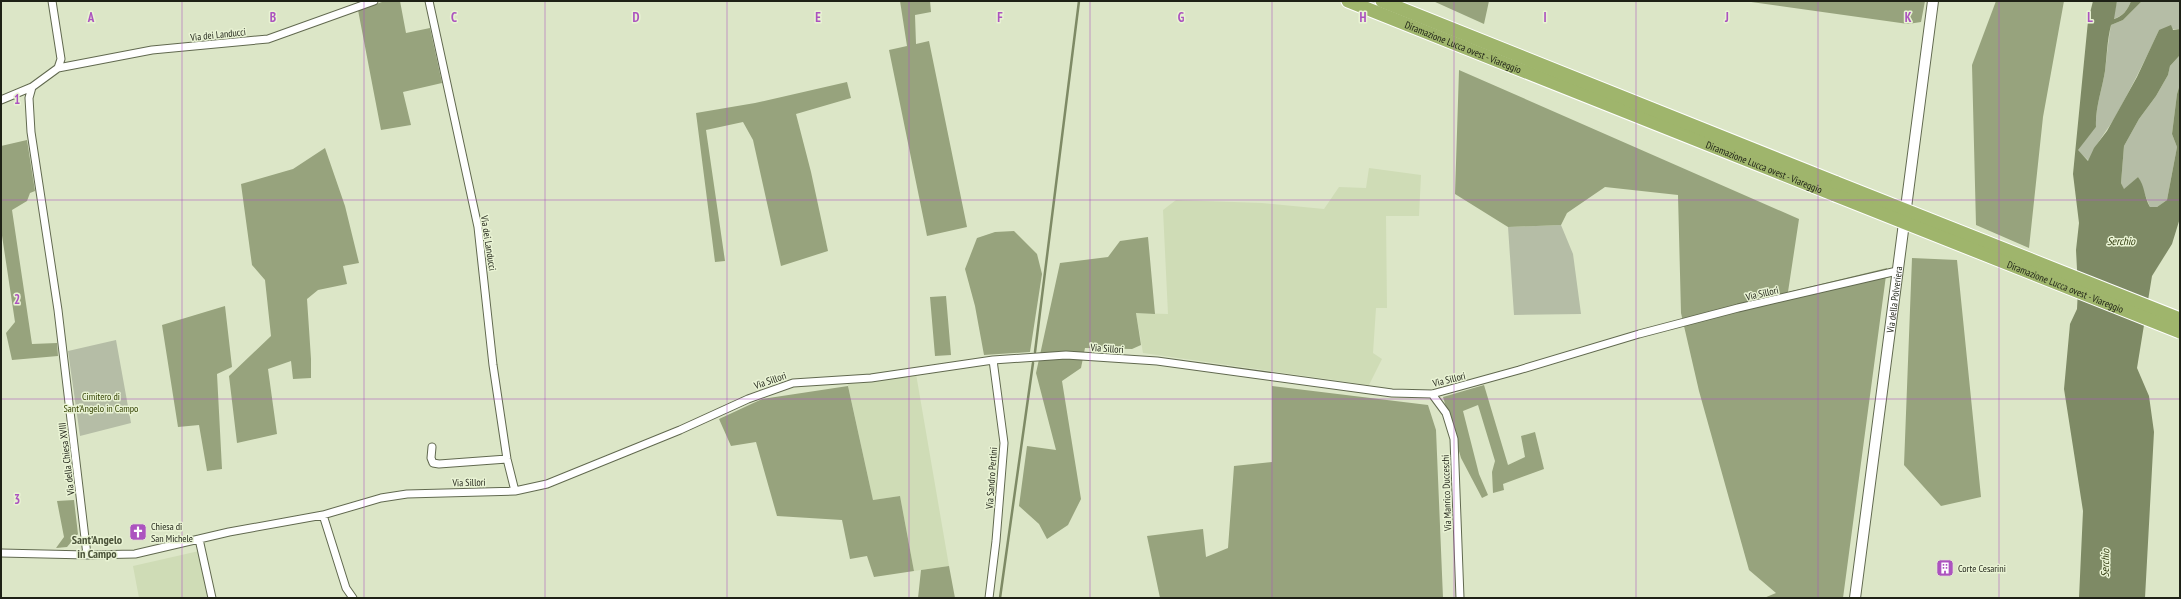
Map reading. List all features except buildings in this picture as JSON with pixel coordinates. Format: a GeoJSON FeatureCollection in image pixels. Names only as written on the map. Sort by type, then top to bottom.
{"type":"FeatureCollection","features":[{"type":"Feature","properties":{"kind":"highway","name":"Diramazione Lucca ovest - Viareggio"},"geometry":{"type":"LineString","coordinates":[[1348,1],[1836,189],[2180,319]]}},
{"type":"Feature","properties":{"kind":"highway","name":"Diramazione Lucca ovest - Viareggio"},"geometry":{"type":"LineString","coordinates":[[1382,1],[2180,332]]}},
{"type":"Feature","properties":{"kind":"street"},"geometry":{"type":"LineString","coordinates":[[1,100],[32,87],[58,68],[61,50],[52,1]]}},
{"type":"Feature","properties":{"kind":"street","name":"Via dei Landucci"},"geometry":{"type":"LineString","coordinates":[[58,68],[152,50],[268,39],[290,33],[330,15],[374,1]]}},
{"type":"Feature","properties":{"kind":"street","name":"Via dei Landucci"},"geometry":{"type":"LineString","coordinates":[[429,1],[478,227],[493,365],[507,459],[516,491]]}},
{"type":"Feature","properties":{"kind":"street","name":"Via della Polveriera"},"geometry":{"type":"LineString","coordinates":[[1855,598],[1933,1]]}},
{"type":"Feature","properties":{"kind":"street","name":"Via della Chiesa XVIII"},"geometry":{"type":"LineString","coordinates":[[32,87],[29,98],[31,132],[58,310],[87,555]]}},
{"type":"Feature","properties":{"kind":"street","name":"Via Sillori"},"geometry":{"type":"LineString","coordinates":[[324,515],[381,498],[407,494],[516,491],[547,484],[575,474],[680,430],[748,399],[793,383],[871,378],[993,360],[1066,355],[1157,361],[1392,392],[1432,394],[1639,334],[1738,308],[1897,271]]}},
{"type":"Feature","properties":{"kind":"street","name":"Via Sandro Pertini"},"geometry":{"type":"LineString","coordinates":[[989,598],[996,541],[1004,443],[993,360]]}},
{"type":"Feature","properties":{"kind":"street","name":"Via Manrico Ducceschi"},"geometry":{"type":"LineString","coordinates":[[1432,394],[1446,413],[1454,439],[1460,598]]}},
{"type":"Feature","properties":{"kind":"street"},"geometry":{"type":"LineString","coordinates":[[432,447],[431,458],[433,463],[439,464],[507,459]]}},
{"type":"Feature","properties":{"kind":"street"},"geometry":{"type":"LineString","coordinates":[[1,553],[87,555],[135,554],[199,539],[324,515],[346,588],[353,598]]}},
{"type":"Feature","properties":{"kind":"street"},"geometry":{"type":"LineString","coordinates":[[199,539],[212,598]]}},
{"type":"Feature","properties":{"kind":"shaded area"},"geometry":{"type":"Polygon","coordinates":[[[385,1],[400,1],[406,33],[430,28],[442,83],[403,92],[411,125],[381,130],[358,10],[385,1]]]}},
{"type":"Feature","properties":{"kind":"shaded area"},"geometry":{"type":"Polygon","coordinates":[[[900,1],[930,1],[931,12],[915,15],[916,44],[929,41],[967,227],[927,236],[889,50],[907,46],[900,1]]]}},
{"type":"Feature","properties":{"kind":"shaded area"},"geometry":{"type":"Polygon","coordinates":[[[1433,1],[1489,1],[1484,24],[1433,1]]]}},
{"type":"Feature","properties":{"kind":"shaded area"},"geometry":{"type":"Polygon","coordinates":[[[1744,1],[1925,1],[1921,22],[1908,24],[1744,1]]]}},
{"type":"Feature","properties":{"kind":"shaded area"},"geometry":{"type":"Polygon","coordinates":[[[1996,1],[2064,1],[2043,117],[2029,248],[1976,225],[1972,65],[1996,1]]]}},
{"type":"Feature","properties":{"kind":"shaded area"},"geometry":{"type":"Polygon","coordinates":[[[1459,70],[1799,219],[1788,292],[1887,268],[1843,598],[1764,598],[1776,593],[1749,570],[1699,391],[1681,313],[1678,195],[1605,187],[1567,213],[1561,225],[1508,227],[1455,194],[1459,70]]]}},
{"type":"Feature","properties":{"kind":"shaded area"},"geometry":{"type":"Polygon","coordinates":[[[847,82],[851,98],[796,114],[811,172],[828,251],[781,266],[753,140],[743,122],[706,130],[725,261],[715,262],[696,113],[755,103],[847,82]]]}},
{"type":"Feature","properties":{"kind":"shaded area"},"geometry":{"type":"Polygon","coordinates":[[[27,140],[35,191],[30,193],[27,201],[12,210],[32,344],[57,343],[58,356],[12,360],[6,333],[15,322],[1,229],[1,146],[27,140]]]}},
{"type":"Feature","properties":{"kind":"shaded area"},"geometry":{"type":"Polygon","coordinates":[[[325,148],[345,206],[359,263],[343,266],[347,284],[318,290],[307,299],[311,378],[293,379],[291,361],[268,369],[277,434],[237,443],[229,376],[271,336],[265,280],[252,265],[241,184],[293,169],[325,148]]]}},
{"type":"Feature","properties":{"kind":"shaded area"},"geometry":{"type":"Polygon","coordinates":[[[1369,168],[1421,175],[1419,216],[1386,216],[1387,308],[1376,308],[1373,353],[1382,359],[1369,385],[1143,353],[1136,313],[1168,314],[1163,210],[1176,200],[1262,203],[1324,209],[1339,187],[1366,188],[1369,168]]]}},
{"type":"Feature","properties":{"kind":"shaded area"},"geometry":{"type":"Polygon","coordinates":[[[1014,231],[1037,254],[1042,274],[1030,352],[984,355],[975,306],[965,269],[977,238],[995,232],[1014,231]]]}},
{"type":"Feature","properties":{"kind":"shaded area"},"geometry":{"type":"Polygon","coordinates":[[[1148,237],[1155,314],[1136,313],[1141,345],[1132,349],[1085,348],[1081,368],[1062,381],[1081,499],[1068,525],[1047,539],[1039,524],[1019,506],[1027,446],[1056,450],[1036,373],[1060,263],[1108,257],[1120,241],[1148,237]]]}},
{"type":"Feature","properties":{"kind":"shaded area"},"geometry":{"type":"Polygon","coordinates":[[[1912,258],[1957,260],[1981,497],[1941,506],[1904,465],[1912,258]]]}},
{"type":"Feature","properties":{"kind":"shaded area"},"geometry":{"type":"Polygon","coordinates":[[[946,296],[951,355],[935,356],[930,297],[946,296]]]}},
{"type":"Feature","properties":{"kind":"shaded area"},"geometry":{"type":"Polygon","coordinates":[[[225,306],[232,367],[217,374],[222,469],[207,471],[199,425],[178,427],[162,325],[225,306]]]}},
{"type":"Feature","properties":{"kind":"shaded area"},"geometry":{"type":"Polygon","coordinates":[[[915,368],[949,566],[914,571],[900,496],[873,500],[846,376],[915,368]]]}},
{"type":"Feature","properties":{"kind":"shaded area"},"geometry":{"type":"Polygon","coordinates":[[[1484,385],[1508,465],[1525,457],[1521,436],[1535,432],[1544,469],[1503,484],[1504,490],[1493,493],[1492,472],[1495,461],[1478,405],[1463,411],[1479,474],[1488,495],[1482,498],[1461,458],[1443,397],[1484,385]]]}},
{"type":"Feature","properties":{"kind":"shaded area"},"geometry":{"type":"Polygon","coordinates":[[[848,386],[873,500],[900,496],[914,571],[874,577],[867,556],[850,559],[842,520],[777,516],[756,442],[731,446],[719,419],[762,399],[848,386]]]}},
{"type":"Feature","properties":{"kind":"shaded area"},"geometry":{"type":"Polygon","coordinates":[[[1272,386],[1428,405],[1436,430],[1443,598],[1160,598],[1147,536],[1203,529],[1206,557],[1228,548],[1234,466],[1272,462],[1272,386]]]}},
{"type":"Feature","properties":{"kind":"shaded area"},"geometry":{"type":"Polygon","coordinates":[[[74,500],[78,534],[67,547],[56,548],[64,537],[57,501],[74,500]]]}},
{"type":"Feature","properties":{"kind":"shaded area"},"geometry":{"type":"Polygon","coordinates":[[[199,551],[208,598],[139,598],[133,566],[199,551]]]}},
{"type":"Feature","properties":{"kind":"shaded area"},"geometry":{"type":"Polygon","coordinates":[[[949,566],[955,598],[918,598],[921,570],[949,566]]]}},
{"type":"Feature","properties":{"kind":"green space"},"geometry":{"type":"Polygon","coordinates":[[[2117,1],[2131,1],[2124,13],[2113,19],[2117,1]]]}},
{"type":"Feature","properties":{"kind":"green space"},"geometry":{"type":"Polygon","coordinates":[[[2142,1],[2180,1],[2180,29],[2159,30],[2126,97],[2114,119],[2097,144],[2089,161],[2077,150],[2096,127],[2111,25],[2123,20],[2142,1]]]}},
{"type":"Feature","properties":{"kind":"green space"},"geometry":{"type":"Polygon","coordinates":[[[2180,55],[2180,84],[2177,94],[2172,134],[2177,147],[2167,200],[2157,207],[2150,207],[2138,177],[2124,190],[2121,183],[2124,146],[2139,119],[2156,96],[2168,75],[2170,66],[2180,55]]]}},
{"type":"Feature","properties":{"kind":"green space"},"geometry":{"type":"Polygon","coordinates":[[[1561,225],[1573,254],[1581,314],[1514,315],[1508,227],[1561,225]]]}},
{"type":"Feature","properties":{"kind":"green space","name":"Cimitero di Sant'Angelo in Campo"},"geometry":{"type":"Polygon","coordinates":[[[116,340],[131,423],[80,436],[68,351],[116,340]]]}},
{"type":"Feature","properties":{"kind":"water","name":"Serchio"},"geometry":{"type":"Polygon","coordinates":[[[2093,1],[2117,1],[2114,19],[2120,17],[2124,13],[2131,1],[2142,1],[2123,20],[2111,25],[2096,127],[2078,150],[2088,161],[2094,148],[2107,131],[2137,77],[2159,30],[2171,25],[2173,30],[2180,29],[2180,55],[2170,66],[2168,75],[2156,96],[2139,119],[2124,146],[2121,183],[2124,189],[2138,177],[2150,207],[2157,207],[2167,200],[2177,147],[2172,134],[2177,94],[2180,84],[2180,218],[2172,244],[2152,276],[2137,368],[2149,396],[2154,432],[2145,598],[2079,598],[2083,511],[2064,389],[2070,324],[2077,309],[2078,289],[2076,250],[2079,223],[2073,174],[2088,21],[2093,1]]]}},
{"type":"Feature","properties":{"kind":"waterway"},"geometry":{"type":"LineString","coordinates":[[1035,352],[1079,1]]}},
{"type":"Feature","properties":{"kind":"waterway"},"geometry":{"type":"LineString","coordinates":[[1000,598],[1033,363]]}},
{"type":"Feature","properties":{"kind":"place","name":"Chiesa di San Michele"},"geometry":{"type":"Point","coordinates":[138,532]}},
{"type":"Feature","properties":{"kind":"place","name":"Corte Cesarini"},"geometry":{"type":"Point","coordinates":[1945,568]}},
{"type":"Feature","properties":{"kind":"district","name":"Sant'Angelo in Campo"},"geometry":{"type":"Point","coordinates":[97,547]}}]}
